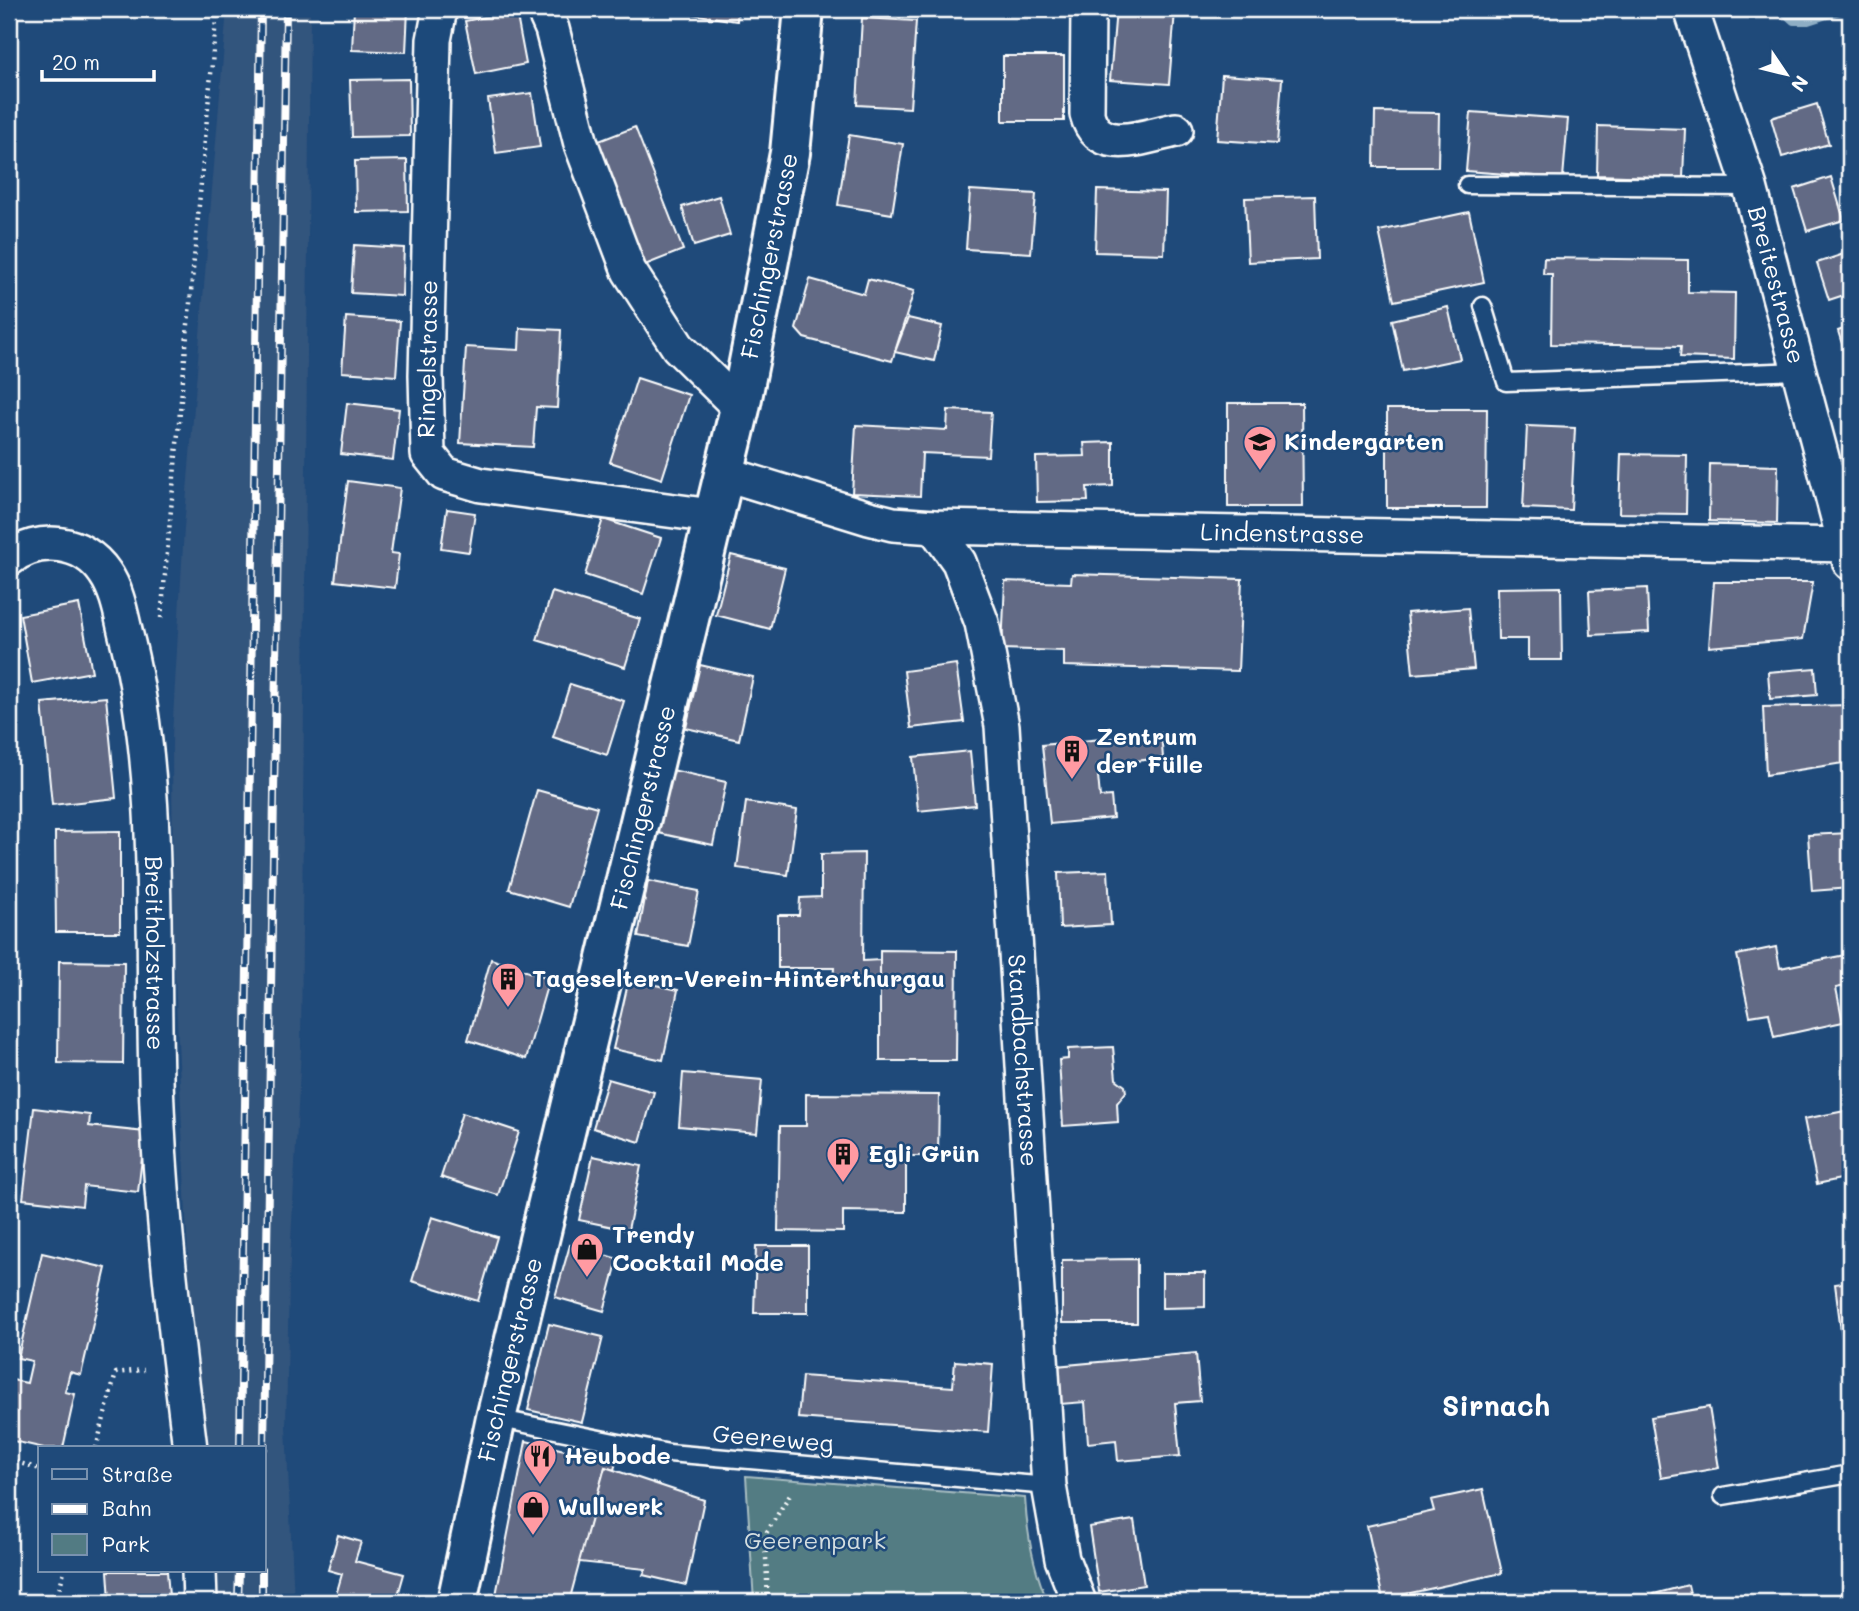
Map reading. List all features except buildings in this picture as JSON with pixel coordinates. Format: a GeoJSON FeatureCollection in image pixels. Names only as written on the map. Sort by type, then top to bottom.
{"type":"FeatureCollection","features":[{"type":"Feature","properties":{"kind":"main road","name":"Fischingerstrasse"},"geometry":{"type":"LineString","coordinates":[[457,1602],[496,1418],[740,408],[790,153],[804,9]]}},
{"type":"Feature","properties":{"kind":"street","name":"Ringelstrasse"},"geometry":{"type":"LineString","coordinates":[[440,9],[434,40],[426,374],[428,454],[444,474],[481,485],[712,516]]}},
{"type":"Feature","properties":{"kind":"street"},"geometry":{"type":"LineString","coordinates":[[543,9],[552,29],[581,144],[629,271],[678,347],[740,408]]}},
{"type":"Feature","properties":{"kind":"street"},"geometry":{"type":"LineString","coordinates":[[1088,9],[1087,114],[1090,126],[1108,141],[1120,142],[1176,130]]}},
{"type":"Feature","properties":{"kind":"street","name":"Breitestrasse"},"geometry":{"type":"LineString","coordinates":[[1691,9],[1750,187],[1849,551]]}},
{"type":"Feature","properties":{"kind":"street","name":"Lindenstrasse"},"geometry":{"type":"LineString","coordinates":[[723,473],[869,518],[893,524],[934,527],[1849,551]]}},
{"type":"Feature","properties":{"kind":"street","name":"Standbachstrasse"},"geometry":{"type":"LineString","coordinates":[[934,527],[959,562],[982,623],[1002,726],[1049,1486],[1062,1559],[1079,1602]]}},
{"type":"Feature","properties":{"kind":"street","name":"Breitholzstrasse"},"geometry":{"type":"LineString","coordinates":[[9,559],[23,548],[43,543],[66,545],[89,556],[105,573],[117,601],[131,657],[148,745],[157,1107],[176,1336],[190,1446]]}},
{"type":"Feature","properties":{"kind":"street"},"geometry":{"type":"LineString","coordinates":[[199,1572],[200,1602]]}},
{"type":"Feature","properties":{"kind":"lane"},"geometry":{"type":"LineString","coordinates":[[1467,185],[1750,187]]}},
{"type":"Feature","properties":{"kind":"lane"},"geometry":{"type":"LineString","coordinates":[[1483,306],[1506,382],[1799,371]]}},
{"type":"Feature","properties":{"kind":"lane","name":"Geereweg"},"geometry":{"type":"LineString","coordinates":[[496,1418],[668,1453],[1049,1486]]}},
{"type":"Feature","properties":{"kind":"lane"},"geometry":{"type":"LineString","coordinates":[[1723,1496],[1850,1474]]}},
{"type":"Feature","properties":{"kind":"path"},"geometry":{"type":"LineString","coordinates":[[131,657],[142,654],[159,632],[218,9]]}},
{"type":"Feature","properties":{"kind":"path"},"geometry":{"type":"LineString","coordinates":[[97,1446],[116,1373],[150,1370]]}},
{"type":"Feature","properties":{"kind":"path"},"geometry":{"type":"LineString","coordinates":[[9,1460],[38,1468]]}},
{"type":"Feature","properties":{"kind":"path"},"geometry":{"type":"LineString","coordinates":[[768,1602],[765,1535],[793,1490],[831,1466]]}},
{"type":"Feature","properties":{"kind":"path"},"geometry":{"type":"LineString","coordinates":[[56,1602],[64,1572]]}},
{"type":"Feature","properties":{"kind":"shaded area"},"geometry":{"type":"Polygon","coordinates":[[[227,9],[310,9],[301,1049],[289,1280],[286,1426],[294,1602],[216,1602],[217,1572],[266,1572],[266,1446],[209,1446],[189,1280],[173,932],[172,736],[184,528],[227,9]]]}},
{"type":"Feature","properties":{"kind":"green space","name":"Geerenpark"},"geometry":{"type":"Polygon","coordinates":[[[746,1476],[1025,1498],[1032,1551],[1048,1602],[754,1602],[746,1476]]]}},
{"type":"Feature","properties":{"kind":"waterway"},"geometry":{"type":"LineString","coordinates":[[1782,9],[1794,20],[1808,20],[1842,9]]}},
{"type":"Feature","properties":{"kind":"railway"},"geometry":{"type":"LineString","coordinates":[[240,1446],[261,9]]}},
{"type":"Feature","properties":{"kind":"railway"},"geometry":{"type":"LineString","coordinates":[[264,1446],[286,9]]}},
{"type":"Feature","properties":{"kind":"railway"},"geometry":{"type":"LineString","coordinates":[[238,1602],[239,1572]]}},
{"type":"Feature","properties":{"kind":"railway"},"geometry":{"type":"LineString","coordinates":[[262,1572],[262,1602]]}},
{"type":"Feature","properties":{"kind":"place","name":"Kindergarten"},"geometry":{"type":"Point","coordinates":[1260,472]}},
{"type":"Feature","properties":{"kind":"place","name":"Zentrum der Fülle"},"geometry":{"type":"Point","coordinates":[1072,781]}},
{"type":"Feature","properties":{"kind":"place","name":"Tageseltern-Verein-Hinterthurgau"},"geometry":{"type":"Point","coordinates":[508,1009]}},
{"type":"Feature","properties":{"kind":"place","name":"Egli Grün"},"geometry":{"type":"Point","coordinates":[843,1184]}},
{"type":"Feature","properties":{"kind":"place","name":"Trendy Cocktail Mode"},"geometry":{"type":"Point","coordinates":[587,1279]}},
{"type":"Feature","properties":{"kind":"place","name":"Heubode"},"geometry":{"type":"Point","coordinates":[540,1486]}},
{"type":"Feature","properties":{"kind":"place","name":"Wullwerk"},"geometry":{"type":"Point","coordinates":[533,1537]}},
{"type":"Feature","properties":{"kind":"district","name":"Sirnach"},"geometry":{"type":"Point","coordinates":[1496,1406]}}]}
